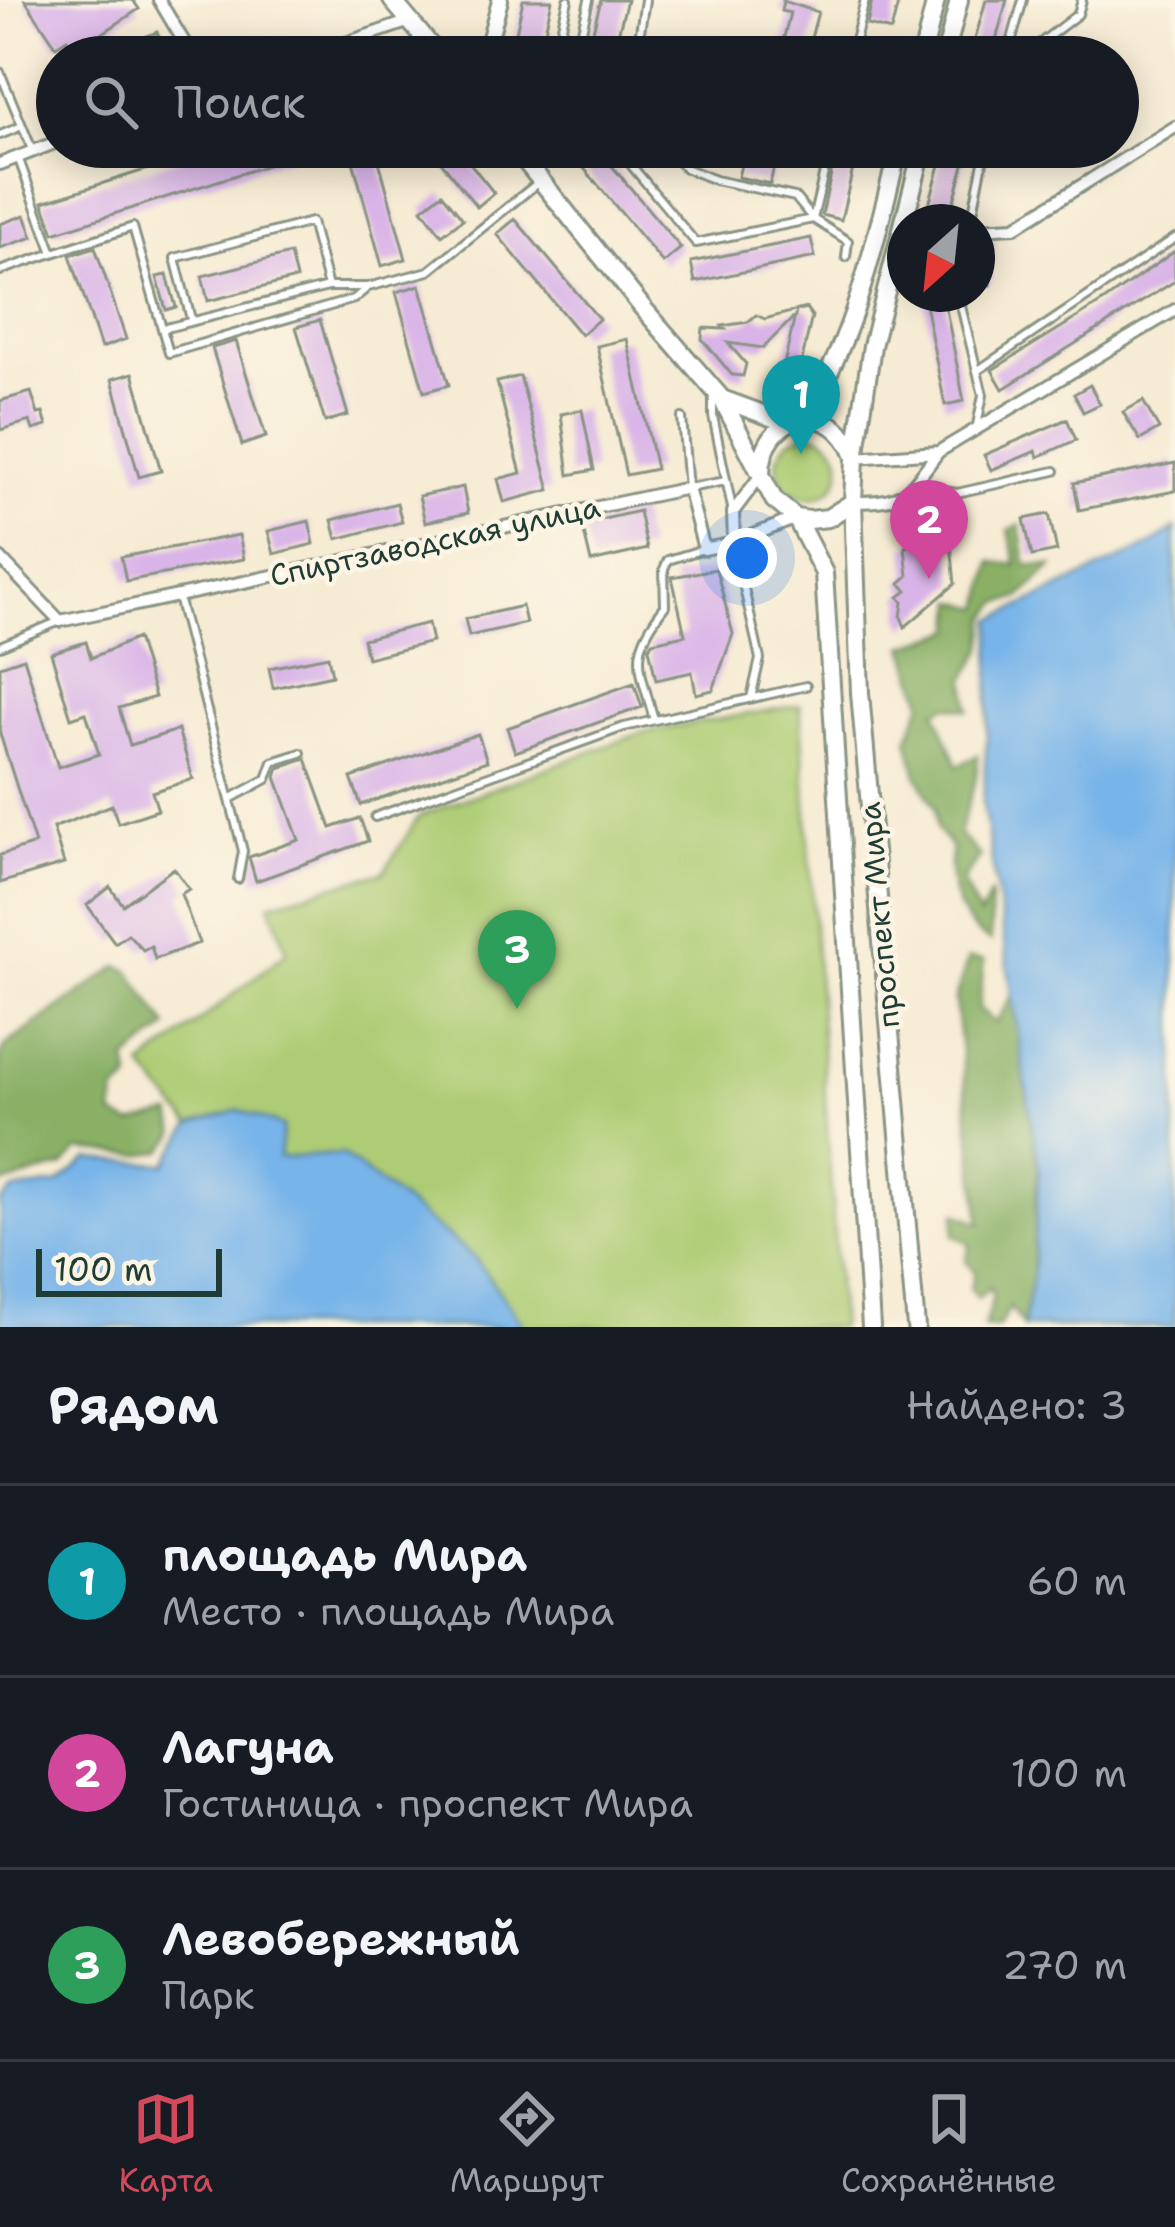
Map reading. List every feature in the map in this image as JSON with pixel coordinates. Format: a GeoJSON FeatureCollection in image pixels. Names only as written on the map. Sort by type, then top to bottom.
{"type":"FeatureCollection","features":[{"type":"Feature","properties":{"kind":"main road"},"geometry":{"type":"LineString","coordinates":[[392,0],[422,36]]}},
{"type":"Feature","properties":{"kind":"main road"},"geometry":{"type":"LineString","coordinates":[[927,36],[936,0]]}},
{"type":"Feature","properties":{"kind":"main road"},"geometry":{"type":"LineString","coordinates":[[950,36],[959,0]]}},
{"type":"Feature","properties":{"kind":"main road"},"geometry":{"type":"LineString","coordinates":[[531,168],[718,393],[774,500],[796,518],[828,518],[853,502],[872,346],[887,296]]}},
{"type":"Feature","properties":{"kind":"main road"},"geometry":{"type":"LineString","coordinates":[[761,475],[767,445],[794,420],[833,365],[893,168]]}},
{"type":"Feature","properties":{"kind":"main road"},"geometry":{"type":"LineString","coordinates":[[910,204],[918,168]]}},
{"type":"Feature","properties":{"kind":"main road"},"geometry":{"type":"LineString","coordinates":[[718,393],[794,420],[816,418],[836,427],[855,458]]}},
{"type":"Feature","properties":{"kind":"main road","name":"проспект Мира"},"geometry":{"type":"LineString","coordinates":[[853,502],[860,693],[916,1327]]}},
{"type":"Feature","properties":{"kind":"main road","name":"проспект Мира"},"geometry":{"type":"LineString","coordinates":[[796,518],[824,573],[871,1327]]}},
{"type":"Feature","properties":{"kind":"street"},"geometry":{"type":"LineString","coordinates":[[159,0],[180,36]]}},
{"type":"Feature","properties":{"kind":"street"},"geometry":{"type":"LineString","coordinates":[[491,36],[500,0]]}},
{"type":"Feature","properties":{"kind":"street"},"geometry":{"type":"LineString","coordinates":[[366,36],[410,21]]}},
{"type":"Feature","properties":{"kind":"street"},"geometry":{"type":"LineString","coordinates":[[1139,150],[1175,127]]}},
{"type":"Feature","properties":{"kind":"street"},"geometry":{"type":"LineString","coordinates":[[0,164],[36,150]]}},
{"type":"Feature","properties":{"kind":"street"},"geometry":{"type":"LineString","coordinates":[[995,226],[1016,227],[1110,168]]}},
{"type":"Feature","properties":{"kind":"street"},"geometry":{"type":"LineString","coordinates":[[853,502],[892,502],[913,486],[938,452],[1175,310]]}},
{"type":"Feature","properties":{"kind":"street"},"geometry":{"type":"LineString","coordinates":[[855,458],[938,452]]}},
{"type":"Feature","properties":{"kind":"street"},"geometry":{"type":"LineString","coordinates":[[734,544],[733,512],[761,475]]}},
{"type":"Feature","properties":{"kind":"street"},"geometry":{"type":"LineString","coordinates":[[688,488],[704,549],[734,544],[796,518]]}},
{"type":"Feature","properties":{"kind":"street","name":"Спиртзаводская улица"},"geometry":{"type":"LineString","coordinates":[[60,621],[688,488]]}},
{"type":"Feature","properties":{"kind":"street"},"geometry":{"type":"LineString","coordinates":[[0,558],[60,621]]}},
{"type":"Feature","properties":{"kind":"lane"},"geometry":{"type":"LineString","coordinates":[[560,36],[568,0]]}},
{"type":"Feature","properties":{"kind":"lane"},"geometry":{"type":"LineString","coordinates":[[580,36],[589,0]]}},
{"type":"Feature","properties":{"kind":"lane"},"geometry":{"type":"LineString","coordinates":[[639,36],[645,0]]}},
{"type":"Feature","properties":{"kind":"lane"},"geometry":{"type":"LineString","coordinates":[[856,36],[865,0]]}},
{"type":"Feature","properties":{"kind":"lane"},"geometry":{"type":"LineString","coordinates":[[1013,36],[1023,0]]}},
{"type":"Feature","properties":{"kind":"lane"},"geometry":{"type":"LineString","coordinates":[[1049,36],[1078,14],[1082,0]]}},
{"type":"Feature","properties":{"kind":"lane"},"geometry":{"type":"LineString","coordinates":[[0,72],[32,152]]}},
{"type":"Feature","properties":{"kind":"lane"},"geometry":{"type":"LineString","coordinates":[[0,135],[22,126]]}},
{"type":"Feature","properties":{"kind":"lane"},"geometry":{"type":"LineString","coordinates":[[18,158],[53,253]]}},
{"type":"Feature","properties":{"kind":"lane"},"geometry":{"type":"LineString","coordinates":[[634,168],[696,242],[813,219]]}},
{"type":"Feature","properties":{"kind":"lane"},"geometry":{"type":"LineString","coordinates":[[685,168],[715,180],[795,196],[813,219],[848,242],[846,257]]}},
{"type":"Feature","properties":{"kind":"lane"},"geometry":{"type":"LineString","coordinates":[[813,219],[825,168]]}},
{"type":"Feature","properties":{"kind":"lane"},"geometry":{"type":"LineString","coordinates":[[977,204],[983,168]]}},
{"type":"Feature","properties":{"kind":"lane"},"geometry":{"type":"LineString","coordinates":[[162,329],[328,287],[368,287],[429,271],[541,180]]}},
{"type":"Feature","properties":{"kind":"lane"},"geometry":{"type":"LineString","coordinates":[[191,319],[175,259],[311,222],[328,287]]}},
{"type":"Feature","properties":{"kind":"lane"},"geometry":{"type":"LineString","coordinates":[[0,271],[134,227],[169,353],[354,299],[368,287]]}},
{"type":"Feature","properties":{"kind":"lane"},"geometry":{"type":"LineString","coordinates":[[977,371],[1175,238]]}},
{"type":"Feature","properties":{"kind":"lane"},"geometry":{"type":"LineString","coordinates":[[962,312],[983,395],[976,428]]}},
{"type":"Feature","properties":{"kind":"lane"},"geometry":{"type":"LineString","coordinates":[[718,393],[713,416],[733,512]]}},
{"type":"Feature","properties":{"kind":"lane"},"geometry":{"type":"LineString","coordinates":[[682,418],[688,488],[726,481]]}},
{"type":"Feature","properties":{"kind":"lane"},"geometry":{"type":"LineString","coordinates":[[913,486],[957,493],[1054,470]]}},
{"type":"Feature","properties":{"kind":"lane"},"geometry":{"type":"LineString","coordinates":[[734,544],[760,659],[751,698]]}},
{"type":"Feature","properties":{"kind":"lane"},"geometry":{"type":"LineString","coordinates":[[654,720],[638,658],[644,632],[665,606],[668,560],[704,549]]}},
{"type":"Feature","properties":{"kind":"lane"},"geometry":{"type":"LineString","coordinates":[[178,595],[243,850],[238,879]]}},
{"type":"Feature","properties":{"kind":"lane"},"geometry":{"type":"LineString","coordinates":[[0,646],[60,621]]}},
{"type":"Feature","properties":{"kind":"lane"},"geometry":{"type":"LineString","coordinates":[[375,818],[624,727],[806,686]]}},
{"type":"Feature","properties":{"kind":"lane"},"geometry":{"type":"LineString","coordinates":[[230,799],[267,779],[273,762],[302,753]]}},
{"type":"Feature","properties":{"kind":"green space"},"geometry":{"type":"Polygon","coordinates":[[[809,434],[831,444],[841,466],[831,488],[809,498],[787,488],[777,466],[787,444],[809,434]]]}},
{"type":"Feature","properties":{"kind":"green space"},"geometry":{"type":"Polygon","coordinates":[[[1020,525],[1026,565],[1053,566],[1020,598],[999,603],[988,618],[984,648],[966,678],[969,710],[947,706],[936,711],[958,766],[978,755],[959,834],[980,856],[962,881],[980,917],[990,893],[991,941],[970,926],[957,902],[952,848],[937,830],[935,807],[917,775],[908,739],[923,702],[905,646],[954,630],[956,601],[982,608],[992,562],[1017,565],[1009,530],[1020,525]]]}},
{"type":"Feature","properties":{"kind":"green space"},"geometry":{"type":"Polygon","coordinates":[[[800,705],[840,1327],[524,1327],[474,1257],[342,1154],[278,1158],[239,1110],[191,1125],[142,1067],[287,952],[270,903],[384,872],[419,816],[641,733],[800,705]]]}},
{"type":"Feature","properties":{"kind":"green space"},"geometry":{"type":"Polygon","coordinates":[[[968,959],[984,961],[979,1008],[996,1023],[1012,995],[1038,1167],[1032,1279],[1023,1327],[1010,1307],[999,1327],[984,1327],[993,1297],[990,1288],[978,1299],[970,1288],[975,1272],[966,1261],[970,1244],[954,1235],[956,1213],[981,1223],[955,999],[968,959]]]}},
{"type":"Feature","properties":{"kind":"green space"},"geometry":{"type":"Polygon","coordinates":[[[119,966],[129,970],[168,1027],[127,1060],[131,1080],[115,1093],[113,1115],[131,1124],[172,1114],[176,1134],[163,1151],[140,1155],[78,1150],[64,1166],[0,1185],[0,1057],[6,1045],[119,966]]]}},
{"type":"Feature","properties":{"kind":"water"},"geometry":{"type":"Polygon","coordinates":[[[1175,528],[1175,1327],[1023,1327],[1032,1279],[1039,1170],[983,804],[993,620],[1152,544],[1175,528]]]}},
{"type":"Feature","properties":{"kind":"water"},"geometry":{"type":"Polygon","coordinates":[[[239,1110],[283,1126],[279,1158],[342,1154],[474,1257],[524,1327],[0,1327],[0,1202],[14,1190],[58,1184],[88,1159],[166,1164],[191,1125],[239,1110]]]}},
{"type":"Feature","properties":{"kind":"building"},"geometry":{"type":"Polygon","coordinates":[[[25,0],[133,0],[139,9],[98,36],[49,36],[25,0]]]}},
{"type":"Feature","properties":{"kind":"building"},"geometry":{"type":"Polygon","coordinates":[[[523,0],[552,0],[544,36],[515,36],[523,0]]]}},
{"type":"Feature","properties":{"kind":"building"},"geometry":{"type":"Polygon","coordinates":[[[601,0],[627,0],[618,36],[592,36],[601,0]]]}},
{"type":"Feature","properties":{"kind":"building"},"geometry":{"type":"Polygon","coordinates":[[[872,0],[899,0],[891,31],[867,25],[872,0]]]}},
{"type":"Feature","properties":{"kind":"building"},"geometry":{"type":"Polygon","coordinates":[[[986,0],[1007,0],[997,36],[976,36],[986,0]]]}},
{"type":"Feature","properties":{"kind":"building"},"geometry":{"type":"Polygon","coordinates":[[[783,1],[818,12],[812,36],[784,36],[790,13],[781,11],[783,1]]]}},
{"type":"Feature","properties":{"kind":"building"},"geometry":{"type":"Polygon","coordinates":[[[151,168],[258,168],[54,233],[43,202],[151,168]]]}},
{"type":"Feature","properties":{"kind":"building"},"geometry":{"type":"Polygon","coordinates":[[[355,168],[381,168],[406,259],[382,266],[355,168]]]}},
{"type":"Feature","properties":{"kind":"building"},"geometry":{"type":"Polygon","coordinates":[[[446,168],[474,168],[494,193],[477,207],[446,168]]]}},
{"type":"Feature","properties":{"kind":"building"},"geometry":{"type":"Polygon","coordinates":[[[584,168],[614,168],[681,248],[663,263],[584,168]]]}},
{"type":"Feature","properties":{"kind":"building"},"geometry":{"type":"Polygon","coordinates":[[[740,168],[774,168],[770,184],[738,177],[740,168]]]}},
{"type":"Feature","properties":{"kind":"building"},"geometry":{"type":"Polygon","coordinates":[[[832,168],[853,168],[841,220],[822,215],[832,168]]]}},
{"type":"Feature","properties":{"kind":"building"},"geometry":{"type":"Polygon","coordinates":[[[939,168],[963,168],[953,204],[929,204],[939,168]]]}},
{"type":"Feature","properties":{"kind":"building"},"geometry":{"type":"Polygon","coordinates":[[[442,193],[463,219],[442,235],[422,209],[442,193]]]}},
{"type":"Feature","properties":{"kind":"building"},"geometry":{"type":"Polygon","coordinates":[[[25,215],[33,237],[0,248],[0,224],[25,215]]]}},
{"type":"Feature","properties":{"kind":"building"},"geometry":{"type":"Polygon","coordinates":[[[515,219],[599,319],[581,335],[497,234],[515,219]]]}},
{"type":"Feature","properties":{"kind":"building"},"geometry":{"type":"Polygon","coordinates":[[[811,238],[815,257],[695,282],[691,262],[811,238]]]}},
{"type":"Feature","properties":{"kind":"building"},"geometry":{"type":"Polygon","coordinates":[[[95,247],[126,339],[101,348],[70,255],[95,247]]]}},
{"type":"Feature","properties":{"kind":"building"},"geometry":{"type":"Polygon","coordinates":[[[1175,251],[1175,281],[1003,389],[992,370],[1175,251]]]}},
{"type":"Feature","properties":{"kind":"building"},"geometry":{"type":"Polygon","coordinates":[[[290,254],[296,279],[208,301],[202,276],[290,254]]]}},
{"type":"Feature","properties":{"kind":"building"},"geometry":{"type":"Polygon","coordinates":[[[167,275],[176,307],[166,310],[157,277],[167,275]]]}},
{"type":"Feature","properties":{"kind":"building"},"geometry":{"type":"Polygon","coordinates":[[[420,285],[449,385],[424,392],[396,292],[420,285]]]}},
{"type":"Feature","properties":{"kind":"building"},"geometry":{"type":"Polygon","coordinates":[[[806,308],[812,316],[801,364],[793,370],[785,360],[795,316],[763,348],[728,343],[746,364],[743,376],[732,375],[702,339],[703,328],[725,329],[722,326],[748,322],[756,315],[765,319],[806,308]]]}},
{"type":"Feature","properties":{"kind":"building"},"geometry":{"type":"Polygon","coordinates":[[[927,312],[947,312],[964,401],[945,405],[927,312]]]}},
{"type":"Feature","properties":{"kind":"building"},"geometry":{"type":"Polygon","coordinates":[[[320,320],[348,415],[325,422],[296,327],[320,320]]]}},
{"type":"Feature","properties":{"kind":"building"},"geometry":{"type":"Polygon","coordinates":[[[627,339],[656,469],[626,475],[597,346],[627,339]]]}},
{"type":"Feature","properties":{"kind":"building"},"geometry":{"type":"Polygon","coordinates":[[[236,341],[266,437],[242,445],[212,348],[236,341]]]}},
{"type":"Feature","properties":{"kind":"building"},"geometry":{"type":"Polygon","coordinates":[[[133,373],[161,471],[139,477],[112,379],[133,373]]]}},
{"type":"Feature","properties":{"kind":"building"},"geometry":{"type":"Polygon","coordinates":[[[520,376],[550,490],[504,502],[498,479],[521,473],[497,382],[520,376]]]}},
{"type":"Feature","properties":{"kind":"building"},"geometry":{"type":"Polygon","coordinates":[[[1090,385],[1100,404],[1083,412],[1074,394],[1090,385]]]}},
{"type":"Feature","properties":{"kind":"building"},"geometry":{"type":"Polygon","coordinates":[[[31,392],[47,426],[33,430],[30,421],[0,430],[0,401],[31,392]]]}},
{"type":"Feature","properties":{"kind":"building"},"geometry":{"type":"Polygon","coordinates":[[[1143,401],[1159,429],[1140,440],[1123,412],[1143,401]]]}},
{"type":"Feature","properties":{"kind":"building"},"geometry":{"type":"Polygon","coordinates":[[[582,410],[594,470],[569,475],[561,414],[582,410]]]}},
{"type":"Feature","properties":{"kind":"building"},"geometry":{"type":"Polygon","coordinates":[[[1067,419],[1076,440],[991,470],[984,455],[1067,419]]]}},
{"type":"Feature","properties":{"kind":"building"},"geometry":{"type":"Polygon","coordinates":[[[1175,463],[1175,491],[1079,510],[1074,483],[1175,463]]]}},
{"type":"Feature","properties":{"kind":"building"},"geometry":{"type":"Polygon","coordinates":[[[463,487],[468,513],[425,522],[419,496],[463,487]]]}},
{"type":"Feature","properties":{"kind":"building"},"geometry":{"type":"Polygon","coordinates":[[[397,503],[402,522],[337,539],[332,520],[397,503]]]}},
{"type":"Feature","properties":{"kind":"building"},"geometry":{"type":"Polygon","coordinates":[[[639,511],[647,549],[591,562],[582,524],[639,511]]]}},
{"type":"Feature","properties":{"kind":"building"},"geometry":{"type":"Polygon","coordinates":[[[1049,514],[1057,551],[1032,556],[1024,519],[1049,514]]]}},
{"type":"Feature","properties":{"kind":"building"},"geometry":{"type":"Polygon","coordinates":[[[309,521],[314,544],[274,554],[268,531],[309,521]]]}},
{"type":"Feature","properties":{"kind":"building"},"geometry":{"type":"Polygon","coordinates":[[[950,533],[955,584],[905,627],[899,597],[907,591],[900,583],[908,576],[905,547],[950,533]]]}},
{"type":"Feature","properties":{"kind":"building"},"geometry":{"type":"Polygon","coordinates":[[[239,535],[244,559],[126,581],[121,557],[239,535]]]}},
{"type":"Feature","properties":{"kind":"building"},"geometry":{"type":"Polygon","coordinates":[[[716,569],[733,634],[713,690],[696,694],[692,672],[656,680],[649,648],[652,642],[685,635],[672,577],[716,569]]]}},
{"type":"Feature","properties":{"kind":"building"},"geometry":{"type":"Polygon","coordinates":[[[522,606],[526,623],[469,636],[465,619],[522,606]]]}},
{"type":"Feature","properties":{"kind":"building"},"geometry":{"type":"Polygon","coordinates":[[[428,623],[432,642],[367,658],[363,639],[428,623]]]}},
{"type":"Feature","properties":{"kind":"building"},"geometry":{"type":"Polygon","coordinates":[[[137,638],[155,697],[119,708],[130,745],[178,730],[193,779],[152,792],[158,810],[118,823],[112,805],[53,828],[64,864],[0,883],[0,855],[35,844],[0,734],[0,666],[24,658],[58,767],[99,754],[86,713],[71,718],[51,653],[86,642],[91,658],[137,638]]]}},
{"type":"Feature","properties":{"kind":"building"},"geometry":{"type":"Polygon","coordinates":[[[328,656],[332,675],[273,688],[269,668],[328,656]]]}},
{"type":"Feature","properties":{"kind":"building"},"geometry":{"type":"Polygon","coordinates":[[[634,683],[642,707],[515,752],[507,728],[634,683]]]}},
{"type":"Feature","properties":{"kind":"building"},"geometry":{"type":"Polygon","coordinates":[[[478,734],[487,761],[361,805],[351,778],[478,734]]]}},
{"type":"Feature","properties":{"kind":"building"},"geometry":{"type":"Polygon","coordinates":[[[306,759],[331,828],[360,818],[368,841],[256,881],[249,857],[299,840],[276,777],[279,768],[306,759]]]}},
{"type":"Feature","properties":{"kind":"building"},"geometry":{"type":"Polygon","coordinates":[[[174,868],[189,889],[181,894],[199,943],[155,959],[151,946],[143,950],[128,934],[115,943],[87,905],[110,887],[123,905],[174,868]]]}},
{"type":"Feature","properties":{"kind":"place","name":"площадь Мира"},"geometry":{"type":"Point","coordinates":[801,454]}},
{"type":"Feature","properties":{"kind":"place","name":"Лагуна"},"geometry":{"type":"Point","coordinates":[929,579]}},
{"type":"Feature","properties":{"kind":"place","name":"Левобережный"},"geometry":{"type":"Point","coordinates":[517,1009]}}]}
